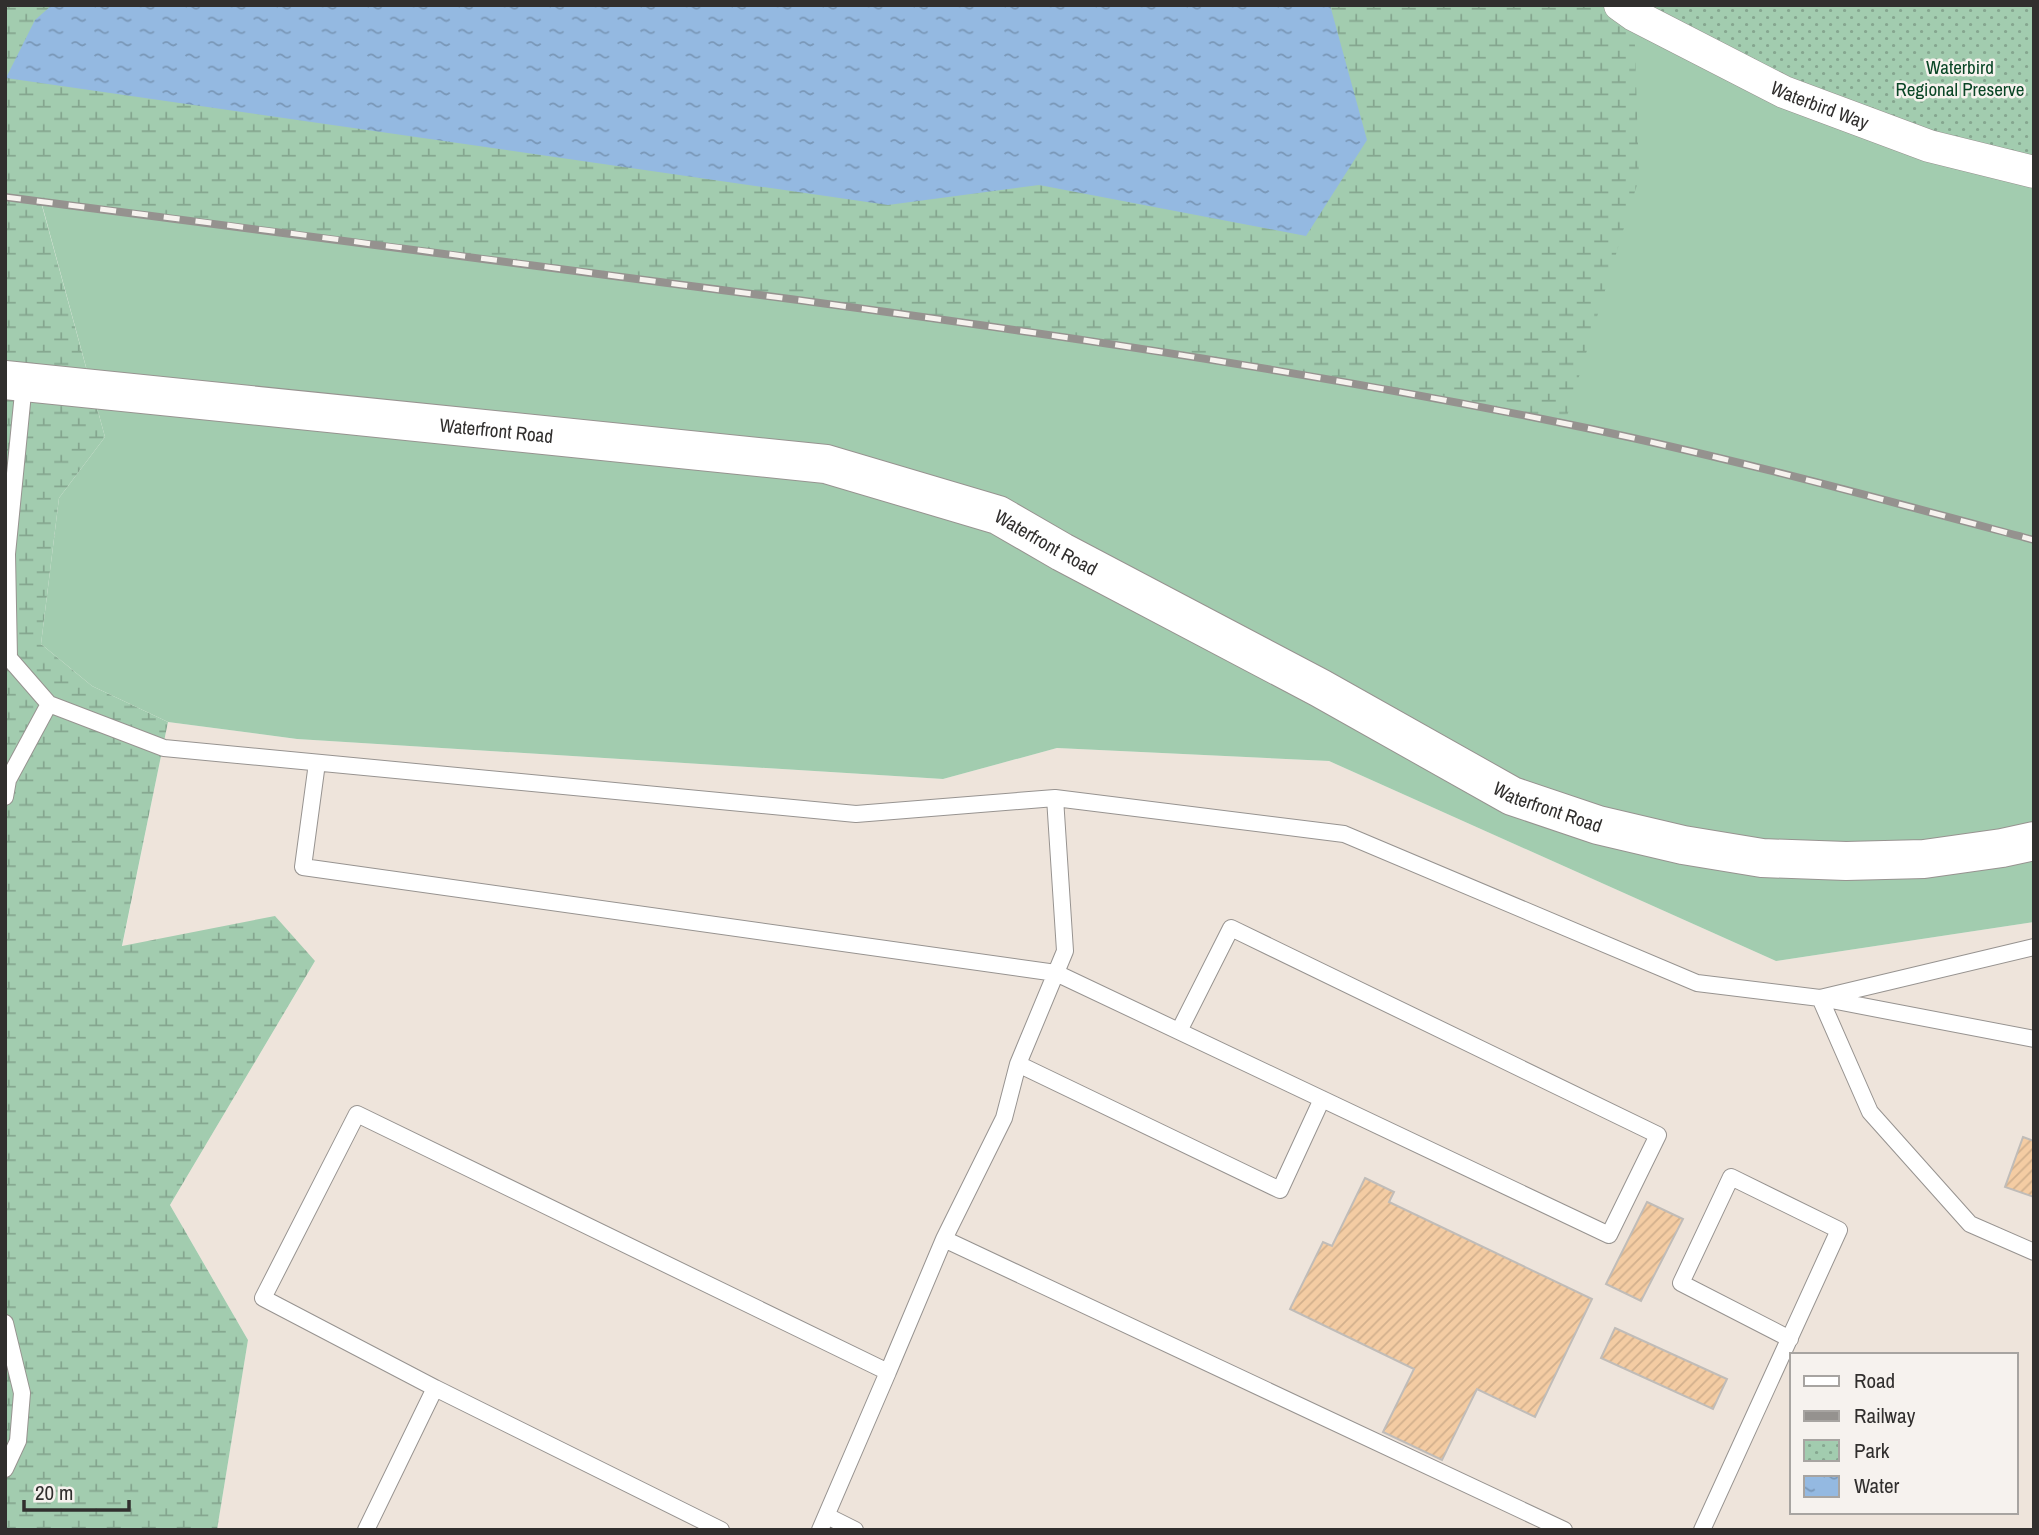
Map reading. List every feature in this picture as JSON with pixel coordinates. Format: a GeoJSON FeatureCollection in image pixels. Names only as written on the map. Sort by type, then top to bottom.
{"type":"FeatureCollection","features":[{"type":"Feature","properties":{"kind":"street","name":"Waterbird Way"},"geometry":{"type":"LineString","coordinates":[[1620,5],[1634,15],[1784,92],[1929,146],[2034,172]]}},
{"type":"Feature","properties":{"kind":"street","name":"Waterfront Road"},"geometry":{"type":"LineString","coordinates":[[14,382],[826,464],[998,514],[1062,552],[1320,688],[1512,796],[1598,825],[1683,845],[1762,858],[1846,861],[1924,859],[2034,841]]}},
{"type":"Feature","properties":{"kind":"lane"},"geometry":{"type":"LineString","coordinates":[[14,382],[7,554],[9,659],[50,704],[164,748],[856,814],[1055,797],[1344,834],[1697,983],[1820,998],[2034,1039]]}},
{"type":"Feature","properties":{"kind":"lane"},"geometry":{"type":"LineString","coordinates":[[5,797],[8,780],[50,704]]}},
{"type":"Feature","properties":{"kind":"lane"},"geometry":{"type":"LineString","coordinates":[[317,763],[303,867],[1056,973],[1609,1235],[1658,1135],[1231,928],[1179,1031]]}},
{"type":"Feature","properties":{"kind":"lane"},"geometry":{"type":"LineString","coordinates":[[855,1530],[823,1523],[944,1239],[1004,1118],[1018,1064],[1065,951],[1055,797]]}},
{"type":"Feature","properties":{"kind":"lane"},"geometry":{"type":"LineString","coordinates":[[1820,998],[2034,947]]}},
{"type":"Feature","properties":{"kind":"lane"},"geometry":{"type":"LineString","coordinates":[[1820,998],[1870,1112],[1970,1224],[2034,1252]]}},
{"type":"Feature","properties":{"kind":"lane"},"geometry":{"type":"LineString","coordinates":[[1018,1064],[1280,1190],[1322,1099]]}},
{"type":"Feature","properties":{"kind":"lane"},"geometry":{"type":"LineString","coordinates":[[720,1530],[435,1388],[263,1298],[357,1114],[888,1372]]}},
{"type":"Feature","properties":{"kind":"lane"},"geometry":{"type":"LineString","coordinates":[[1702,1530],[1790,1339],[1839,1230],[1731,1177],[1681,1283],[1790,1339]]}},
{"type":"Feature","properties":{"kind":"lane"},"geometry":{"type":"LineString","coordinates":[[944,1239],[1564,1530]]}},
{"type":"Feature","properties":{"kind":"lane"},"geometry":{"type":"LineString","coordinates":[[5,1323],[22,1393],[18,1441],[5,1469]]}},
{"type":"Feature","properties":{"kind":"lane"},"geometry":{"type":"LineString","coordinates":[[366,1530],[435,1388]]}},
{"type":"Feature","properties":{"kind":"shaded area"},"geometry":{"type":"Polygon","coordinates":[[[168,722],[297,739],[943,779],[1057,748],[1329,761],[1776,961],[2034,922],[2034,1530],[217,1530],[248,1340],[170,1205],[315,961],[122,947],[168,722]]]}},
{"type":"Feature","properties":{"kind":"green space"},"geometry":{"type":"Polygon","coordinates":[[[5,5],[1620,5],[1634,15],[1639,178],[1565,423],[1113,343],[41,202],[105,437],[59,498],[41,644],[92,686],[168,722],[122,946],[275,916],[315,961],[170,1205],[248,1340],[217,1530],[5,1530],[5,5]]]}},
{"type":"Feature","properties":{"kind":"green space","name":"Waterbird Regional Preserve"},"geometry":{"type":"Polygon","coordinates":[[[1620,5],[2034,5],[2034,172],[1929,146],[1620,5]]]}},
{"type":"Feature","properties":{"kind":"green space"},"geometry":{"type":"Polygon","coordinates":[[[1634,15],[2034,172],[2034,922],[1776,961],[1329,761],[1057,748],[943,779],[297,739],[168,722],[92,686],[41,644],[59,498],[105,437],[41,201],[925,316],[1113,343],[1317,377],[1634,15]]]}},
{"type":"Feature","properties":{"kind":"water"},"geometry":{"type":"Polygon","coordinates":[[[52,5],[1330,5],[1367,140],[1306,236],[1039,185],[888,205],[6,78],[35,20],[52,5]]]}},
{"type":"Feature","properties":{"kind":"building"},"geometry":{"type":"Polygon","coordinates":[[[2023,1137],[2034,1141],[2034,1197],[2005,1187],[2023,1137]]]}},
{"type":"Feature","properties":{"kind":"building"},"geometry":{"type":"Polygon","coordinates":[[[1365,1178],[1394,1192],[1389,1202],[1592,1299],[1535,1417],[1477,1389],[1442,1460],[1383,1432],[1414,1369],[1290,1309],[1323,1242],[1332,1246],[1365,1178]]]}},
{"type":"Feature","properties":{"kind":"building"},"geometry":{"type":"Polygon","coordinates":[[[1647,1202],[1683,1219],[1641,1301],[1606,1284],[1647,1202]]]}},
{"type":"Feature","properties":{"kind":"building"},"geometry":{"type":"Polygon","coordinates":[[[1615,1328],[1727,1379],[1713,1409],[1601,1358],[1615,1328]]]}},
{"type":"Feature","properties":{"kind":"railway"},"geometry":{"type":"LineString","coordinates":[[5,197],[903,314],[1234,363],[1453,402],[1681,449],[2034,540]]}}]}
